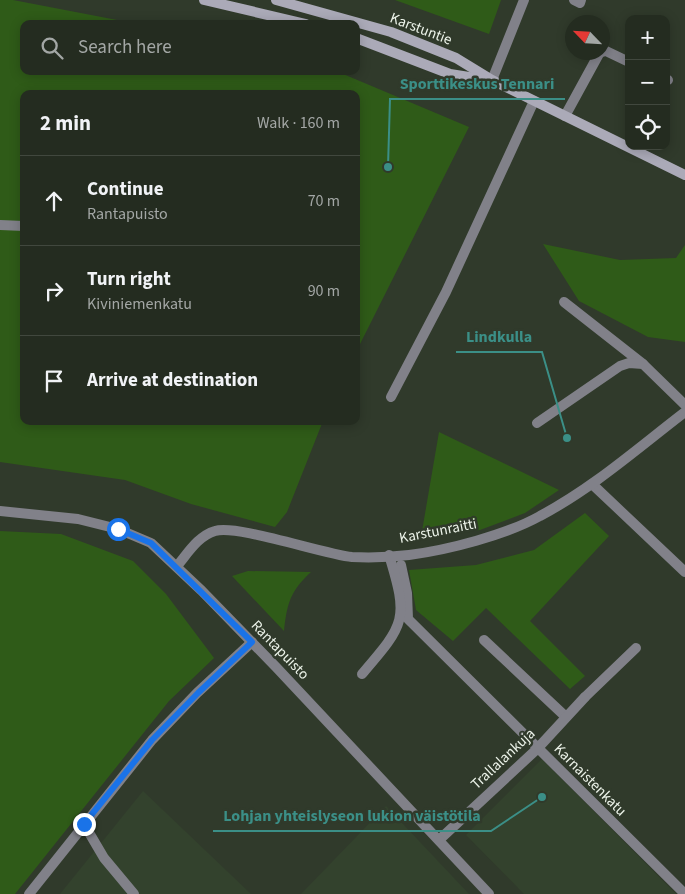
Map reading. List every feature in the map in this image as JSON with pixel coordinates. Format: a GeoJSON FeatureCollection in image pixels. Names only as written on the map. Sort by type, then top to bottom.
{"type":"FeatureCollection","features":[{"type":"Feature","properties":{"kind":"main road"},"geometry":{"type":"LineString","coordinates":[[204,0],[289,20]]}},
{"type":"Feature","properties":{"kind":"main road","name":"Karstuntie"},"geometry":{"type":"LineString","coordinates":[[276,0],[348,20]]}},
{"type":"Feature","properties":{"kind":"main road","name":"Karstuntie"},"geometry":{"type":"LineString","coordinates":[[360,23],[391,32],[456,58],[492,80],[685,175]]}},
{"type":"Feature","properties":{"kind":"main road","name":"Karstuntie"},"geometry":{"type":"LineString","coordinates":[[360,40],[450,74],[492,80]]}},
{"type":"Feature","properties":{"kind":"street"},"geometry":{"type":"LineString","coordinates":[[492,80],[524,0]]}},
{"type":"Feature","properties":{"kind":"street"},"geometry":{"type":"LineString","coordinates":[[574,0],[580,3],[581,0]]}},
{"type":"Feature","properties":{"kind":"street"},"geometry":{"type":"LineString","coordinates":[[610,53],[625,60]]}},
{"type":"Feature","properties":{"kind":"street"},"geometry":{"type":"LineString","coordinates":[[565,116],[596,60]]}},
{"type":"Feature","properties":{"kind":"street"},"geometry":{"type":"LineString","coordinates":[[391,397],[446,292],[534,101]]}},
{"type":"Feature","properties":{"kind":"street"},"geometry":{"type":"LineString","coordinates":[[0,225],[20,226]]}},
{"type":"Feature","properties":{"kind":"street"},"geometry":{"type":"LineString","coordinates":[[564,302],[643,364],[685,405]]}},
{"type":"Feature","properties":{"kind":"street"},"geometry":{"type":"LineString","coordinates":[[537,423],[620,366],[629,363],[643,364]]}},
{"type":"Feature","properties":{"kind":"street","name":"Karstunraitti"},"geometry":{"type":"LineString","coordinates":[[177,566],[196,543],[207,534],[217,530],[232,529],[300,547],[353,557],[409,555],[478,540],[539,517],[592,484],[685,412]]}},
{"type":"Feature","properties":{"kind":"street"},"geometry":{"type":"LineString","coordinates":[[592,484],[685,572]]}},
{"type":"Feature","properties":{"kind":"street","name":"Rantapuisto"},"geometry":{"type":"LineString","coordinates":[[0,511],[78,519],[118,529],[151,543],[177,566],[252,642],[489,894]]}},
{"type":"Feature","properties":{"kind":"street"},"geometry":{"type":"LineString","coordinates":[[362,674],[389,642],[401,618],[401,593],[389,556]]}},
{"type":"Feature","properties":{"kind":"street","name":"Karnaistenkatu"},"geometry":{"type":"LineString","coordinates":[[401,565],[407,593],[408,619],[685,894]]}},
{"type":"Feature","properties":{"kind":"street"},"geometry":{"type":"LineString","coordinates":[[484,640],[566,717]]}},
{"type":"Feature","properties":{"kind":"street"},"geometry":{"type":"LineString","coordinates":[[29,894],[152,740],[252,642]]}},
{"type":"Feature","properties":{"kind":"street","name":"Trallalankuja"},"geometry":{"type":"LineString","coordinates":[[439,840],[537,749],[585,697],[636,648]]}},
{"type":"Feature","properties":{"kind":"street"},"geometry":{"type":"LineString","coordinates":[[84,824],[104,858],[134,894]]}},
{"type":"Feature","properties":{"kind":"shaded area"},"geometry":{"type":"Polygon","coordinates":[[[542,759],[676,894],[524,894],[466,835],[542,759]]]}},
{"type":"Feature","properties":{"kind":"shaded area"},"geometry":{"type":"Polygon","coordinates":[[[143,791],[251,894],[60,894],[143,791]]]}},
{"type":"Feature","properties":{"kind":"shaded area"},"geometry":{"type":"Polygon","coordinates":[[[386,806],[469,894],[301,894],[332,862],[386,806]]]}},
{"type":"Feature","properties":{"kind":"green space"},"geometry":{"type":"Polygon","coordinates":[[[0,0],[13,0],[117,20],[20,20],[20,75],[346,75],[469,127],[360,344],[360,90],[20,90],[20,425],[321,425],[287,512],[275,527],[191,504],[125,480],[0,462],[0,0]]]}},
{"type":"Feature","properties":{"kind":"green space"},"geometry":{"type":"Polygon","coordinates":[[[395,0],[501,0],[489,34],[395,0]]]}},
{"type":"Feature","properties":{"kind":"green space"},"geometry":{"type":"Polygon","coordinates":[[[543,244],[620,260],[676,258],[685,245],[685,342],[648,337],[579,301],[543,244]]]}},
{"type":"Feature","properties":{"kind":"green space"},"geometry":{"type":"Polygon","coordinates":[[[439,432],[559,490],[525,513],[480,530],[421,537],[439,432]]]}},
{"type":"Feature","properties":{"kind":"green space"},"geometry":{"type":"Polygon","coordinates":[[[585,513],[609,536],[530,621],[585,676],[570,689],[486,608],[453,641],[416,610],[409,570],[476,565],[534,550],[585,513]]]}},
{"type":"Feature","properties":{"kind":"green space"},"geometry":{"type":"Polygon","coordinates":[[[0,531],[61,534],[133,561],[166,594],[214,658],[169,701],[15,894],[0,894],[0,531]]]}},
{"type":"Feature","properties":{"kind":"green space"},"geometry":{"type":"Polygon","coordinates":[[[248,571],[311,572],[298,585],[291,598],[284,631],[232,576],[248,571]]]}},
{"type":"Feature","properties":{"kind":"place","name":"Sporttikeskus Tennari"},"geometry":{"type":"Point","coordinates":[388,167]}},
{"type":"Feature","properties":{"kind":"place","name":"Lindkulla"},"geometry":{"type":"Point","coordinates":[567,438]}},
{"type":"Feature","properties":{"kind":"place","name":"Lohjan yhteislyseon lukion väistötila"},"geometry":{"type":"Point","coordinates":[542,797]}},
{"type":"Feature","properties":{"kind":"route"},"geometry":{"type":"LineString","coordinates":[[84,824],[152,740],[252,642],[177,566],[151,543],[118,529]]}}]}
